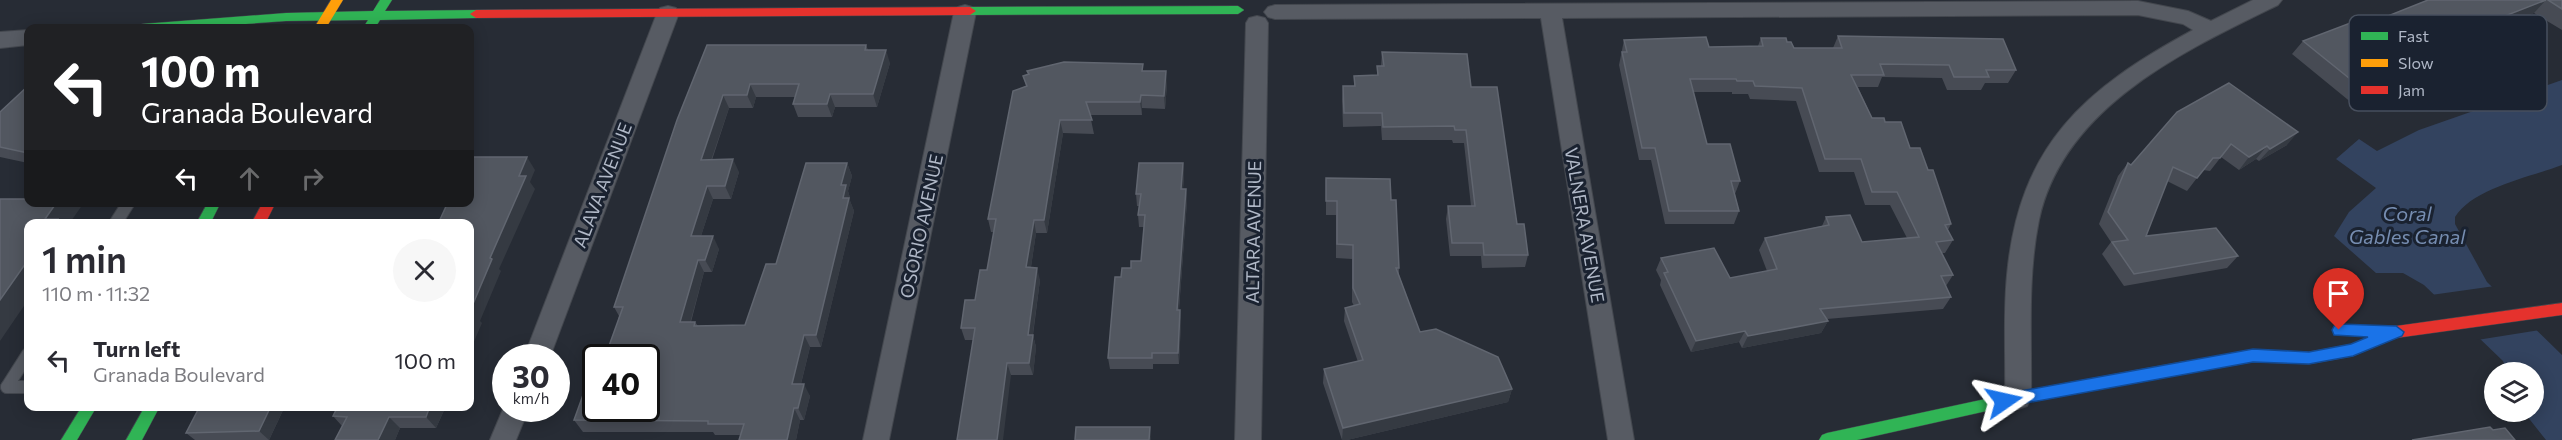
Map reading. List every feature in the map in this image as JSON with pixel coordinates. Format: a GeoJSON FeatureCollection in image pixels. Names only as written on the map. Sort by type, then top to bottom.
{"type":"FeatureCollection","features":[{"type":"Feature","properties":{"kind":"street"},"geometry":{"type":"LineString","coordinates":[[322,24],[337,0]]}},
{"type":"Feature","properties":{"kind":"street"},"geometry":{"type":"LineString","coordinates":[[372,24],[386,0]]}},
{"type":"Feature","properties":{"kind":"street"},"geometry":{"type":"LineString","coordinates":[[2018,398],[2020,359],[2018,308],[2021,258],[2028,214],[2046,167],[2070,133],[2109,95],[2138,73],[2211,30],[2271,0]]}},
{"type":"Feature","properties":{"kind":"street"},"geometry":{"type":"LineString","coordinates":[[257,24],[328,15],[378,14],[1257,9],[1550,10],[2107,4],[2161,11],[2188,18],[2211,30]]}},
{"type":"Feature","properties":{"kind":"street","name":"ALTARA AVENUE"},"geometry":{"type":"LineString","coordinates":[[1248,440],[1257,9]]}},
{"type":"Feature","properties":{"kind":"street","name":"VALNERA AVENUE"},"geometry":{"type":"LineString","coordinates":[[1550,10],[1621,440]]}},
{"type":"Feature","properties":{"kind":"street","name":"OSORIO AVENUE"},"geometry":{"type":"LineString","coordinates":[[876,440],[965,12]]}},
{"type":"Feature","properties":{"kind":"street","name":"ALAVA AVENUE"},"geometry":{"type":"LineString","coordinates":[[542,344],[668,13]]}},
{"type":"Feature","properties":{"kind":"street"},"geometry":{"type":"LineString","coordinates":[[0,40],[24,38]]}},
{"type":"Feature","properties":{"kind":"street"},"geometry":{"type":"LineString","coordinates":[[2362,331],[2396,332],[2562,309]]}},
{"type":"Feature","properties":{"kind":"street"},"geometry":{"type":"LineString","coordinates":[[1827,440],[2018,398],[2253,356],[2309,358],[2353,350],[2396,332]]}},
{"type":"Feature","properties":{"kind":"street"},"geometry":{"type":"LineString","coordinates":[[2253,356],[2283,342]]}},
{"type":"Feature","properties":{"kind":"street"},"geometry":{"type":"LineString","coordinates":[[69,440],[87,411]]}},
{"type":"Feature","properties":{"kind":"street"},"geometry":{"type":"LineString","coordinates":[[134,440],[150,411]]}},
{"type":"Feature","properties":{"kind":"street"},"geometry":{"type":"LineString","coordinates":[[503,440],[510,422]]}},
{"type":"Feature","properties":{"kind":"lane"},"geometry":{"type":"LineString","coordinates":[[24,360],[7,387],[24,387]]}},
{"type":"Feature","properties":{"kind":"water","name":"Coral Gables Canal"},"geometry":{"type":"Polygon","coordinates":[[[2562,80],[2562,165],[2519,179],[2475,198],[2455,217],[2455,224],[2487,282],[2562,355],[2562,440],[2546,440],[2532,422],[2544,422],[2544,362],[2503,362],[2424,285],[2403,273],[2376,273],[2334,236],[2349,212],[2376,188],[2336,159],[2359,139],[2377,151],[2419,130],[2473,111],[2547,111],[2547,85],[2562,80]]]}},
{"type":"Feature","properties":{"kind":"pier"},"geometry":{"type":"Polygon","coordinates":[[[2495,286],[2540,330],[2477,340],[2431,295],[2495,286]]]}},
{"type":"Feature","properties":{"kind":"building"},"geometry":{"type":"Polygon","coordinates":[[[2428,0],[2546,0],[2508,15],[2390,15],[2428,0]]]}},
{"type":"Feature","properties":{"kind":"building"},"geometry":{"type":"Polygon","coordinates":[[[2548,0],[2562,0],[2562,9],[2548,0]]]}},
{"type":"Feature","properties":{"kind":"building"},"geometry":{"type":"Polygon","coordinates":[[[2349,23],[2349,78],[2303,41],[2349,23]]]}},
{"type":"Feature","properties":{"kind":"building"},"geometry":{"type":"Polygon","coordinates":[[[1838,36],[2003,39],[2016,70],[1986,70],[1989,77],[1954,77],[1949,65],[1880,64],[1884,75],[1851,75],[1872,118],[1884,118],[1885,122],[1901,122],[1910,148],[1920,148],[1928,170],[1933,170],[1951,224],[1945,225],[1953,240],[1936,242],[1953,275],[1941,276],[1951,297],[1820,309],[1828,321],[1748,336],[1745,331],[1696,341],[1664,273],[1668,272],[1661,258],[1714,248],[1730,278],[1777,269],[1765,238],[1829,225],[1826,217],[1850,215],[1862,242],[1919,237],[1897,192],[1872,192],[1861,159],[1825,159],[1802,88],[1755,86],[1753,81],[1737,81],[1736,79],[1690,79],[1707,144],[1730,144],[1740,181],[1731,181],[1739,211],[1669,211],[1655,148],[1642,148],[1622,52],[1627,52],[1624,40],[1706,37],[1709,47],[1763,46],[1761,38],[1786,38],[1794,48],[1842,48],[1838,36]]]}},
{"type":"Feature","properties":{"kind":"building"},"geometry":{"type":"Polygon","coordinates":[[[707,45],[866,45],[865,50],[886,50],[873,94],[830,94],[827,104],[793,104],[799,84],[750,84],[747,95],[723,95],[701,160],[733,159],[725,186],[707,186],[691,236],[713,236],[705,260],[698,260],[680,322],[695,322],[694,326],[745,325],[766,264],[776,264],[806,163],[847,163],[841,185],[846,185],[843,198],[849,198],[816,335],[804,335],[792,384],[804,384],[798,408],[794,408],[787,440],[739,440],[744,424],[660,421],[660,344],[610,344],[623,307],[614,307],[677,120],[707,45]]]}},
{"type":"Feature","properties":{"kind":"building"},"geometry":{"type":"Polygon","coordinates":[[[1382,52],[1467,54],[1471,87],[1497,87],[1517,224],[1524,224],[1528,255],[1484,255],[1483,243],[1452,243],[1448,206],[1475,206],[1466,130],[1455,130],[1454,126],[1383,127],[1382,113],[1344,113],[1343,86],[1355,86],[1354,76],[1378,75],[1377,66],[1384,66],[1382,52]]]}},
{"type":"Feature","properties":{"kind":"building"},"geometry":{"type":"Polygon","coordinates":[[[1064,62],[1143,64],[1142,71],[1166,71],[1164,96],[1141,95],[1140,102],[1086,102],[1092,120],[1060,120],[1044,220],[1034,220],[1026,267],[1037,268],[1028,335],[1033,335],[1029,363],[1007,363],[997,440],[957,440],[975,328],[961,328],[965,300],[975,300],[980,270],[987,270],[996,219],[988,219],[1013,91],[1027,86],[1023,76],[1029,74],[1027,71],[1064,62]]]}},
{"type":"Feature","properties":{"kind":"building"},"geometry":{"type":"Polygon","coordinates":[[[2229,83],[2298,132],[2270,149],[2267,146],[2249,157],[2231,144],[2220,158],[2213,158],[2197,178],[2173,167],[2146,236],[2216,228],[2238,256],[2134,274],[2112,242],[2128,240],[2108,212],[2128,163],[2131,165],[2177,112],[2229,83]]]}},
{"type":"Feature","properties":{"kind":"building"},"geometry":{"type":"Polygon","coordinates":[[[24,90],[24,152],[0,147],[0,112],[24,90]]]}},
{"type":"Feature","properties":{"kind":"building"},"geometry":{"type":"Polygon","coordinates":[[[474,157],[527,157],[519,176],[526,176],[490,258],[492,259],[474,302],[474,219],[440,219],[446,207],[474,207],[474,157]]]}},
{"type":"Feature","properties":{"kind":"building"},"geometry":{"type":"Polygon","coordinates":[[[1139,163],[1183,163],[1181,189],[1186,189],[1177,310],[1180,310],[1178,353],[1152,353],[1152,358],[1108,358],[1115,277],[1121,277],[1122,268],[1131,268],[1131,261],[1141,261],[1145,215],[1138,215],[1141,194],[1136,194],[1139,163]]]}},
{"type":"Feature","properties":{"kind":"building"},"geometry":{"type":"Polygon","coordinates":[[[1326,178],[1390,179],[1391,200],[1396,200],[1399,268],[1396,268],[1420,332],[1436,329],[1498,357],[1512,389],[1343,428],[1324,369],[1363,360],[1345,308],[1360,304],[1353,288],[1353,245],[1337,244],[1337,201],[1326,201],[1326,178]]]}},
{"type":"Feature","properties":{"kind":"building"},"geometry":{"type":"Polygon","coordinates":[[[0,199],[24,199],[24,207],[53,207],[45,219],[24,219],[24,266],[0,300],[0,199]]]}},
{"type":"Feature","properties":{"kind":"building"},"geometry":{"type":"Polygon","coordinates":[[[582,398],[582,420],[574,420],[582,398]]]}},
{"type":"Feature","properties":{"kind":"building"},"geometry":{"type":"Polygon","coordinates":[[[197,411],[269,411],[259,431],[186,433],[197,411]]]}},
{"type":"Feature","properties":{"kind":"building"},"geometry":{"type":"Polygon","coordinates":[[[336,411],[428,411],[426,417],[389,417],[378,440],[335,440],[347,417],[333,416],[336,411]]]}},
{"type":"Feature","properties":{"kind":"building"},"geometry":{"type":"Polygon","coordinates":[[[1076,427],[1150,427],[1149,440],[1075,440],[1076,427]]]}},
{"type":"Feature","properties":{"kind":"building"},"geometry":{"type":"Polygon","coordinates":[[[2490,427],[2493,430],[2505,428],[2515,440],[2412,440],[2490,427]]]}},
{"type":"Feature","properties":{"kind":"traffic: fast"},"geometry":{"type":"LineString","coordinates":[[371,24],[386,0]]}},
{"type":"Feature","properties":{"kind":"traffic: fast"},"geometry":{"type":"LineString","coordinates":[[970,11],[1238,10]]}},
{"type":"Feature","properties":{"kind":"traffic: fast"},"geometry":{"type":"LineString","coordinates":[[194,24],[286,17],[476,14]]}},
{"type":"Feature","properties":{"kind":"traffic: fast"},"geometry":{"type":"LineString","coordinates":[[206,219],[212,207]]}},
{"type":"Feature","properties":{"kind":"traffic: fast"},"geometry":{"type":"LineString","coordinates":[[1827,440],[2018,398],[2182,368]]}},
{"type":"Feature","properties":{"kind":"traffic: fast"},"geometry":{"type":"LineString","coordinates":[[69,440],[87,411]]}},
{"type":"Feature","properties":{"kind":"traffic: fast"},"geometry":{"type":"LineString","coordinates":[[134,440],[150,411]]}},
{"type":"Feature","properties":{"kind":"traffic: slow"},"geometry":{"type":"LineString","coordinates":[[322,24],[337,0]]}},
{"type":"Feature","properties":{"kind":"traffic: slow"},"geometry":{"type":"LineString","coordinates":[[2182,368],[2253,356],[2309,358],[2353,350],[2396,332]]}},
{"type":"Feature","properties":{"kind":"traffic: jam"},"geometry":{"type":"LineString","coordinates":[[476,14],[970,11]]}},
{"type":"Feature","properties":{"kind":"traffic: jam"},"geometry":{"type":"LineString","coordinates":[[261,219],[267,207]]}},
{"type":"Feature","properties":{"kind":"traffic: jam"},"geometry":{"type":"LineString","coordinates":[[2373,331],[2396,332],[2562,309]]}},
{"type":"Feature","properties":{"kind":"route"},"geometry":{"type":"LineString","coordinates":[[2004,401],[2253,356],[2309,358],[2353,350],[2396,332],[2339,330]]}}]}
